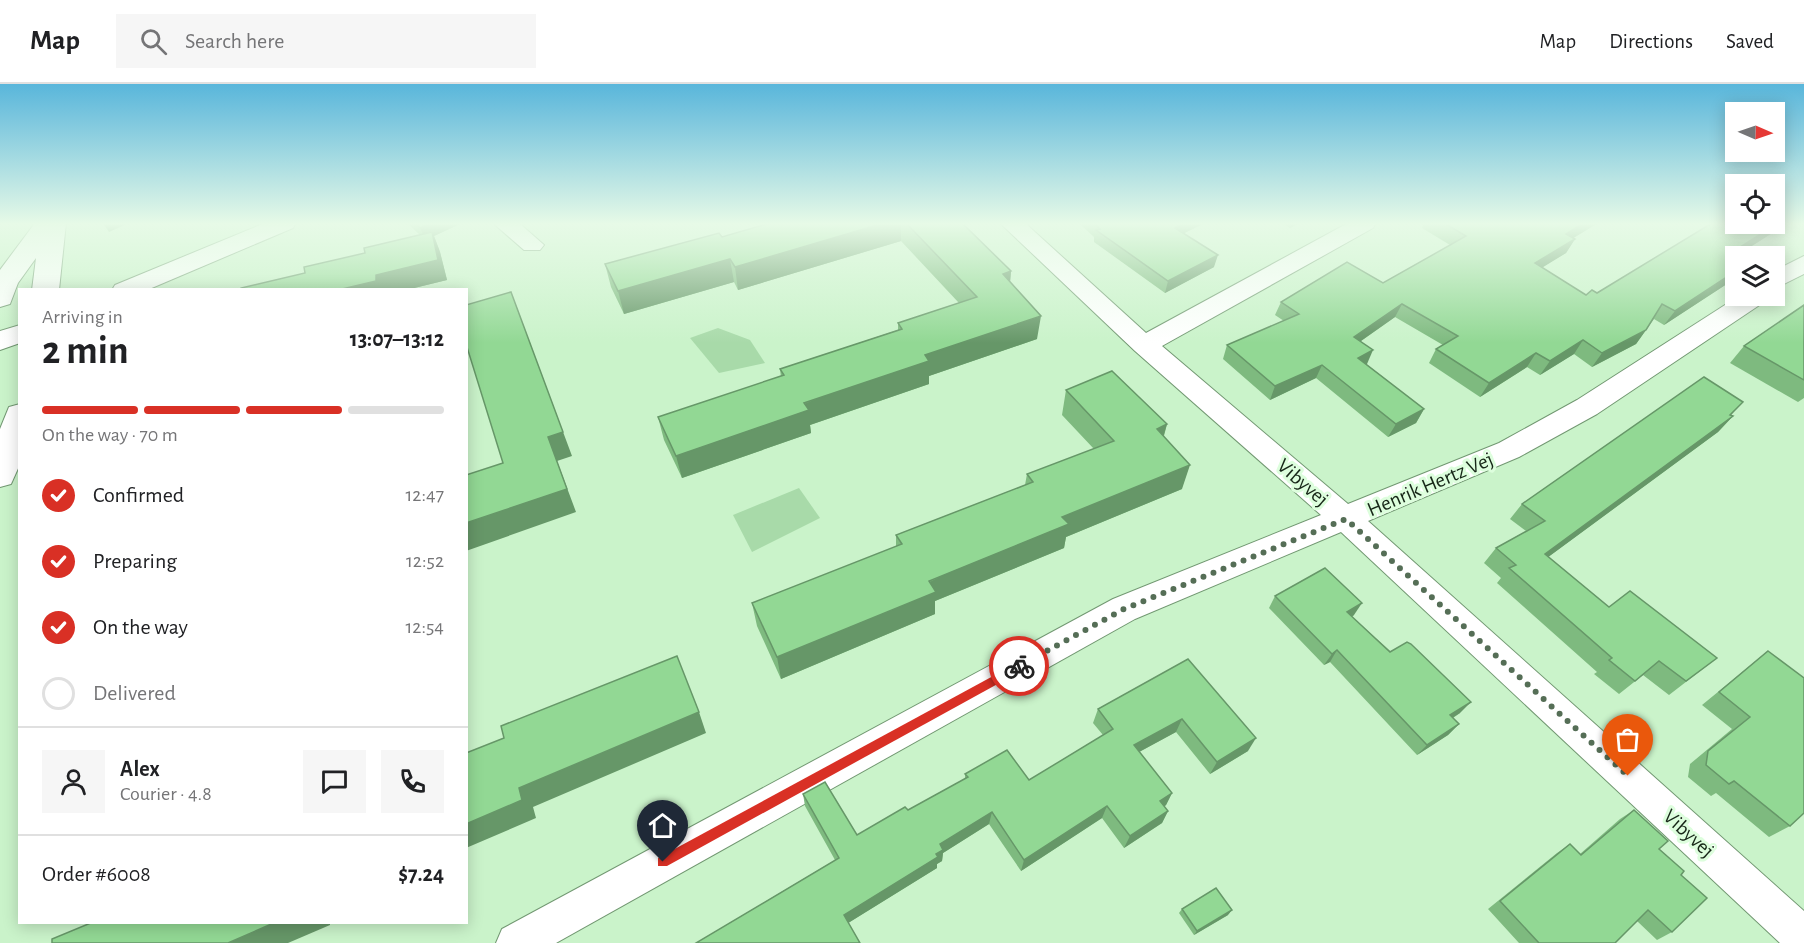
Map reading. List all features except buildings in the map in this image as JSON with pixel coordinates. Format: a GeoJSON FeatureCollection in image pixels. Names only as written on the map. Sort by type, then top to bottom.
{"type":"FeatureCollection","features":[{"type":"Feature","properties":{"kind":"street"},"geometry":{"type":"LineString","coordinates":[[0,298],[5,282],[19,263]]}},
{"type":"Feature","properties":{"kind":"street"},"geometry":{"type":"LineString","coordinates":[[45,288],[48,263]]}},
{"type":"Feature","properties":{"kind":"street"},"geometry":{"type":"LineString","coordinates":[[129,288],[189,263]]}},
{"type":"Feature","properties":{"kind":"street","name":"Vibyvej"},"geometry":{"type":"LineString","coordinates":[[1055,263],[1144,345],[1346,519],[1804,937]]}},
{"type":"Feature","properties":{"kind":"street"},"geometry":{"type":"LineString","coordinates":[[1144,345],[1292,263]]}},
{"type":"Feature","properties":{"kind":"street"},"geometry":{"type":"LineString","coordinates":[[1785,275],[1804,263]]}},
{"type":"Feature","properties":{"kind":"street","name":"Henrik Hertz Vej"},"geometry":{"type":"LineString","coordinates":[[516,943],[1124,609],[1346,519],[1518,445],[1587,407],[1740,306]]}},
{"type":"Feature","properties":{"kind":"street"},"geometry":{"type":"LineString","coordinates":[[0,341],[18,334]]}},
{"type":"Feature","properties":{"kind":"street"},"geometry":{"type":"LineString","coordinates":[[0,475],[18,421]]}},
{"type":"Feature","properties":{"kind":"street"},"geometry":{"type":"LineString","coordinates":[[1798,943],[1804,937]]}},
{"type":"Feature","properties":{"kind":"green space"},"geometry":{"type":"Polygon","coordinates":[[[718,328],[750,340],[765,363],[719,373],[690,338],[718,328]]]}},
{"type":"Feature","properties":{"kind":"green space"},"geometry":{"type":"Polygon","coordinates":[[[799,488],[820,518],[752,552],[733,515],[799,488]]]}},
{"type":"Feature","properties":{"kind":"way so far"},"geometry":{"type":"LineString","coordinates":[[1019,666],[1124,609],[1346,519],[1628,776]]}},
{"type":"Feature","properties":{"kind":"route"},"geometry":{"type":"LineString","coordinates":[[663,862],[1019,666]]}}]}
